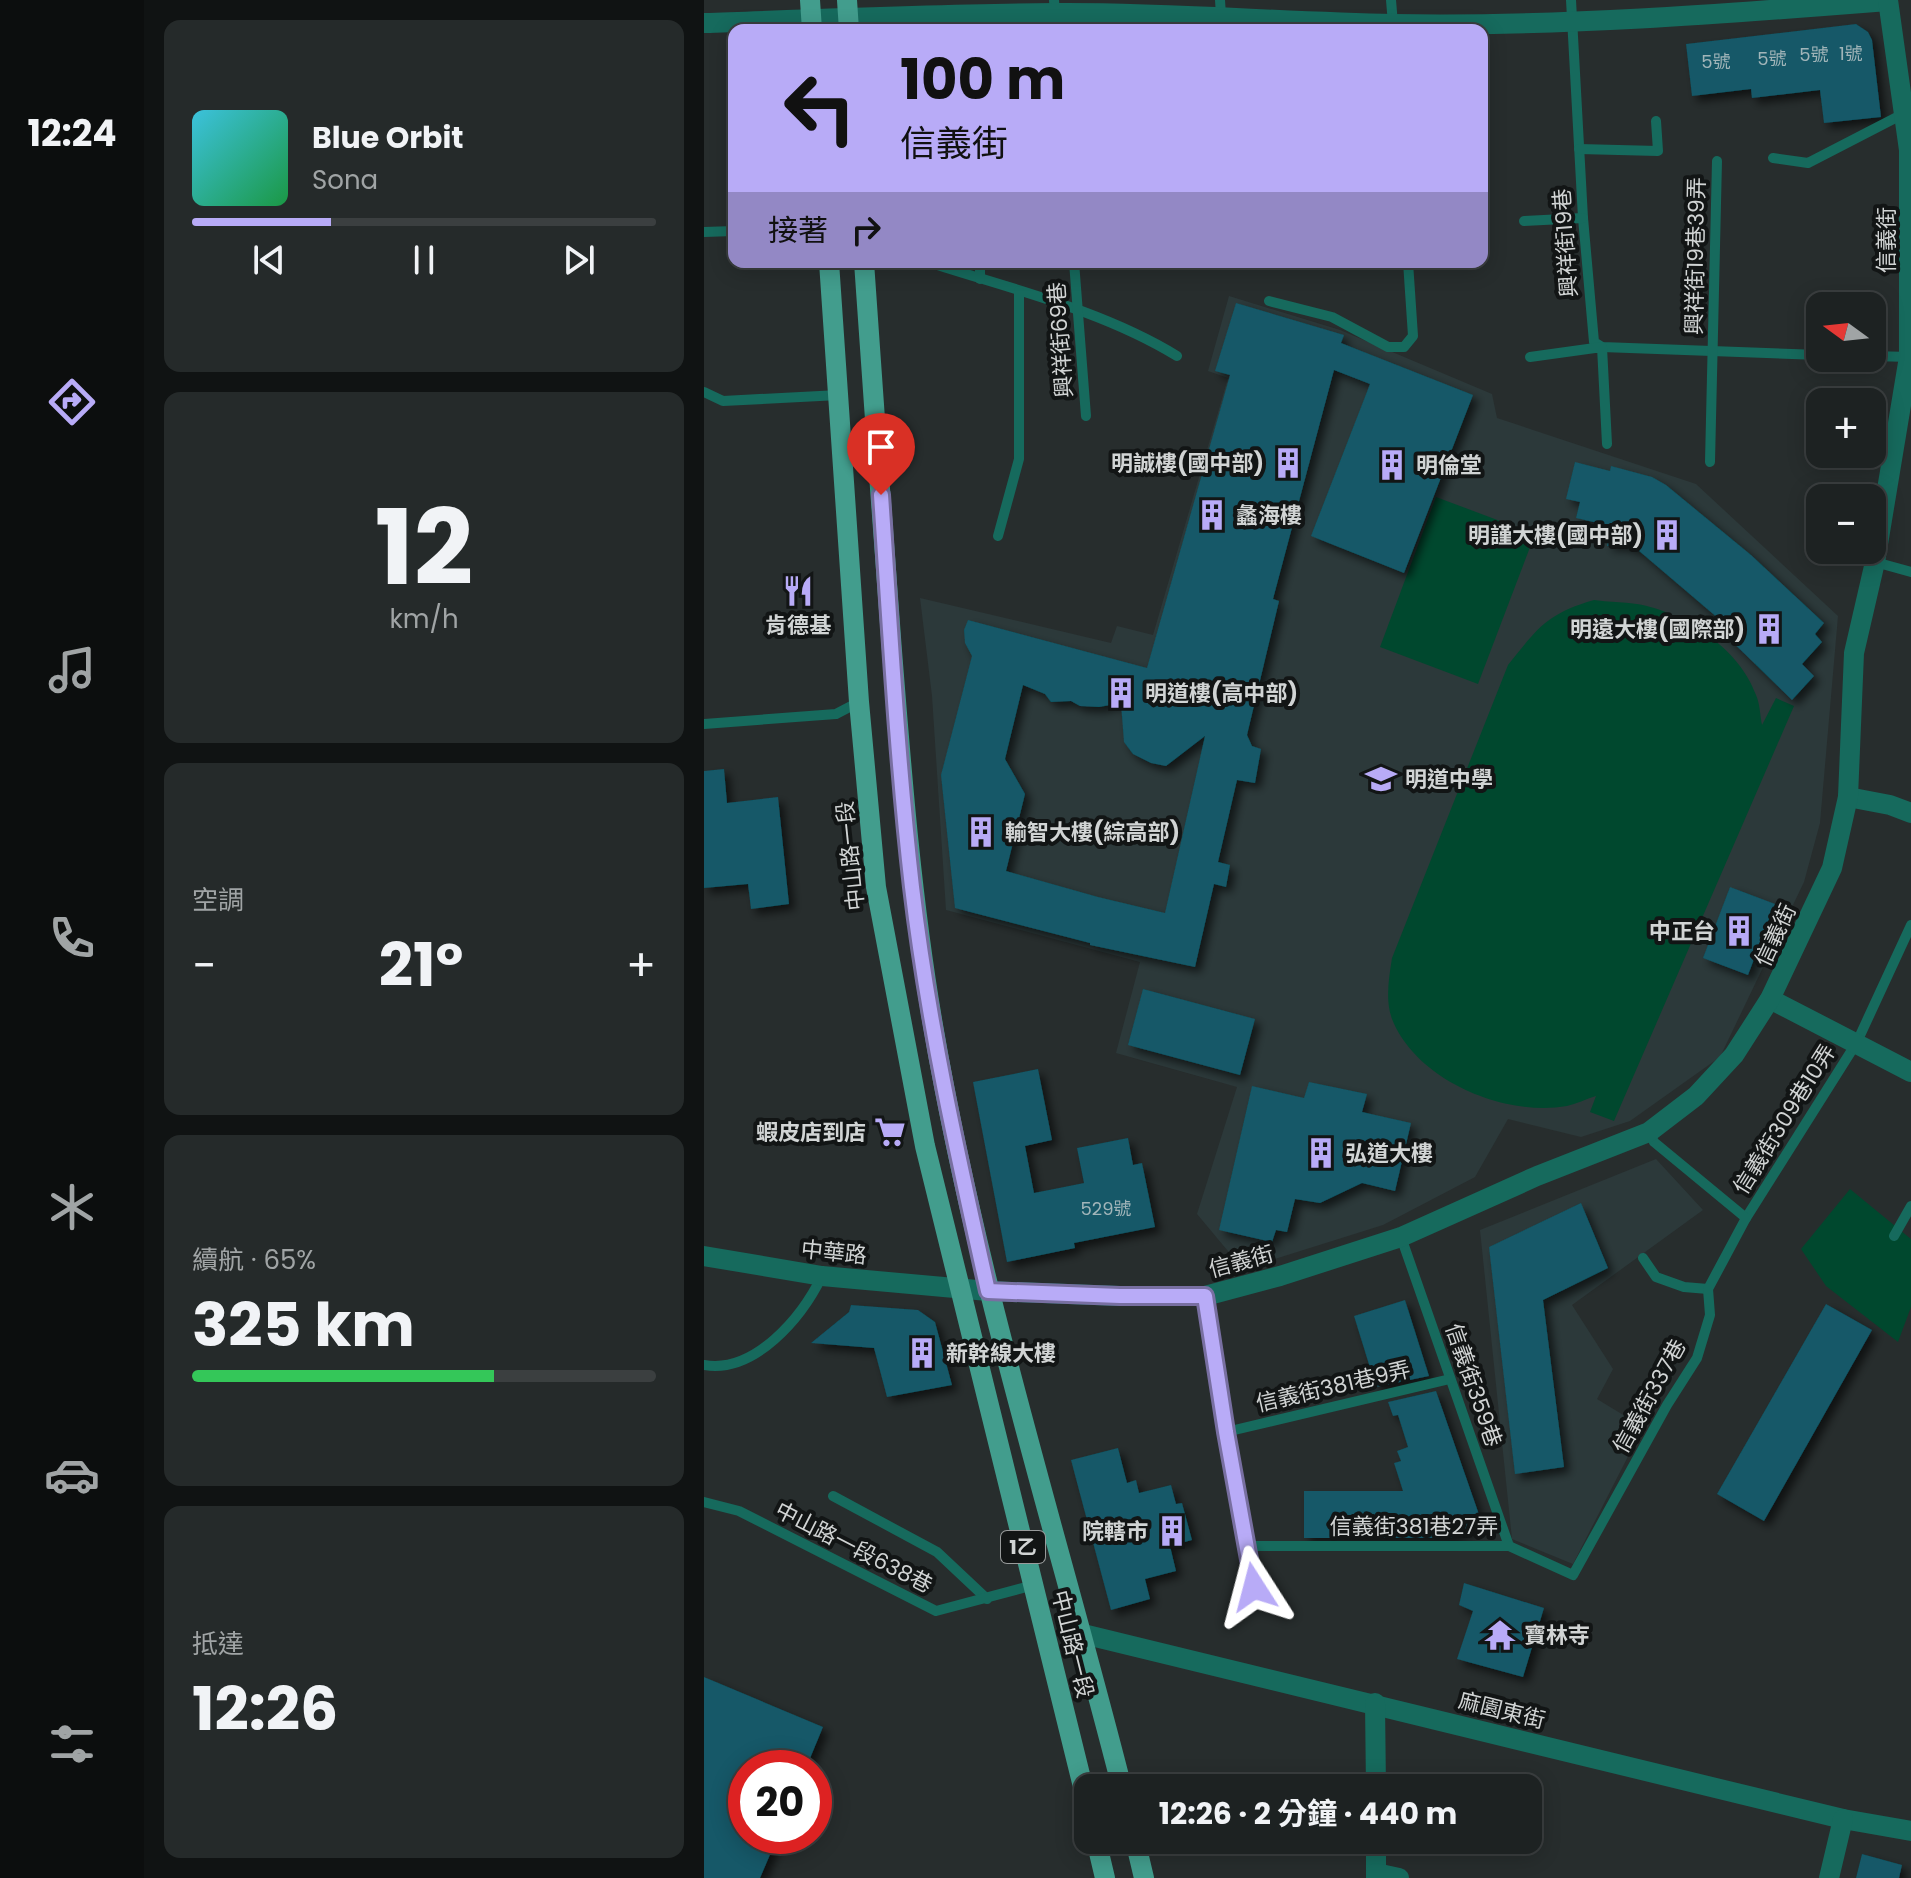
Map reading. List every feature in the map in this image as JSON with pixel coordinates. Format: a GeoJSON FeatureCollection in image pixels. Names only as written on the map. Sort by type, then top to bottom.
{"type":"FeatureCollection","features":[{"type":"Feature","properties":{"kind":"main road","name":"中山路一段"},"geometry":{"type":"LineString","coordinates":[[829,268],[859,702],[876,887],[925,1146],[1080,1774]]}},
{"type":"Feature","properties":{"kind":"main road","name":"中山路一段"},"geometry":{"type":"LineString","coordinates":[[864,268],[912,888],[933,1028],[988,1291],[1118,1774]]}},
{"type":"Feature","properties":{"kind":"main road"},"geometry":{"type":"LineString","coordinates":[[1099,1854],[1105,1878]]}},
{"type":"Feature","properties":{"kind":"main road"},"geometry":{"type":"LineString","coordinates":[[1138,1854],[1144,1878]]}},
{"type":"Feature","properties":{"kind":"street"},"geometry":{"type":"LineString","coordinates":[[1483,24],[1572,21],[1692,8],[1888,0]]}},
{"type":"Feature","properties":{"kind":"street","name":"信義街"},"geometry":{"type":"LineString","coordinates":[[1886,498],[1910,357],[1910,150],[1888,0]]}},
{"type":"Feature","properties":{"kind":"street"},"geometry":{"type":"LineString","coordinates":[[704,23],[849,16],[1055,14],[1221,15],[1351,24]]}},
{"type":"Feature","properties":{"kind":"street","name":"信義街"},"geometry":{"type":"LineString","coordinates":[[960,1287],[988,1291],[1120,1296],[1205,1296],[1280,1276],[1401,1237],[1537,1176],[1649,1132],[1696,1096],[1734,1055],[1770,999],[1832,868],[1848,797],[1854,653],[1875,564]]}},
{"type":"Feature","properties":{"kind":"street"},"geometry":{"type":"LineString","coordinates":[[1848,797],[1890,805],[1911,813]]}},
{"type":"Feature","properties":{"kind":"street"},"geometry":{"type":"LineString","coordinates":[[1770,999],[1911,1072]]}},
{"type":"Feature","properties":{"kind":"street","name":"中華路"},"geometry":{"type":"LineString","coordinates":[[704,1256],[822,1276],[960,1287]]}},
{"type":"Feature","properties":{"kind":"street","name":"麻園東街"},"geometry":{"type":"LineString","coordinates":[[1083,1634],[1843,1819],[1911,1831]]}},
{"type":"Feature","properties":{"kind":"street"},"geometry":{"type":"LineString","coordinates":[[1375,1703],[1376,1774]]}},
{"type":"Feature","properties":{"kind":"street"},"geometry":{"type":"LineString","coordinates":[[1829,1878],[1843,1819]]}},
{"type":"Feature","properties":{"kind":"street"},"geometry":{"type":"LineString","coordinates":[[1376,1854],[1376,1875],[1399,1878]]}},
{"type":"Feature","properties":{"kind":"lane"},"geometry":{"type":"LineString","coordinates":[[1391,0],[1394,24]]}},
{"type":"Feature","properties":{"kind":"lane","name":"興祥街19巷"},"geometry":{"type":"LineString","coordinates":[[1571,0],[1592,327],[1594,342],[1602,347]]}},
{"type":"Feature","properties":{"kind":"lane"},"geometry":{"type":"LineString","coordinates":[[1773,158],[1808,163],[1903,114]]}},
{"type":"Feature","properties":{"kind":"lane"},"geometry":{"type":"LineString","coordinates":[[1579,149],[1658,151],[1656,121]]}},
{"type":"Feature","properties":{"kind":"lane","name":"興祥街19巷39弄"},"geometry":{"type":"LineString","coordinates":[[1710,462],[1717,161]]}},
{"type":"Feature","properties":{"kind":"lane"},"geometry":{"type":"LineString","coordinates":[[1524,221],[1583,218]]}},
{"type":"Feature","properties":{"kind":"lane"},"geometry":{"type":"LineString","coordinates":[[704,232],[728,231]]}},
{"type":"Feature","properties":{"kind":"lane"},"geometry":{"type":"LineString","coordinates":[[946,268],[1078,311],[1150,339],[1177,356]]}},
{"type":"Feature","properties":{"kind":"lane"},"geometry":{"type":"LineString","coordinates":[[980,268],[980,279]]}},
{"type":"Feature","properties":{"kind":"lane","name":"興祥街69巷"},"geometry":{"type":"LineString","coordinates":[[1074,268],[1086,416]]}},
{"type":"Feature","properties":{"kind":"lane"},"geometry":{"type":"LineString","coordinates":[[1269,301],[1332,317],[1388,347],[1404,347],[1413,336],[1408,268]]}},
{"type":"Feature","properties":{"kind":"lane"},"geometry":{"type":"LineString","coordinates":[[998,536],[1019,459],[1019,291]]}},
{"type":"Feature","properties":{"kind":"lane"},"geometry":{"type":"LineString","coordinates":[[1602,347],[1607,444]]}},
{"type":"Feature","properties":{"kind":"lane"},"geometry":{"type":"LineString","coordinates":[[1530,357],[1602,347],[1806,355]]}},
{"type":"Feature","properties":{"kind":"lane"},"geometry":{"type":"LineString","coordinates":[[1886,356],[1910,357]]}},
{"type":"Feature","properties":{"kind":"lane"},"geometry":{"type":"LineString","coordinates":[[704,392],[723,401],[839,395]]}},
{"type":"Feature","properties":{"kind":"lane"},"geometry":{"type":"LineString","coordinates":[[1882,564],[1911,572]]}},
{"type":"Feature","properties":{"kind":"lane"},"geometry":{"type":"LineString","coordinates":[[704,724],[836,714],[859,702]]}},
{"type":"Feature","properties":{"kind":"lane","name":"信義街309巷10弄"},"geometry":{"type":"LineString","coordinates":[[1746,1218],[1857,1042],[1911,925]]}},
{"type":"Feature","properties":{"kind":"lane"},"geometry":{"type":"LineString","coordinates":[[1649,1132],[1654,1142],[1746,1218]]}},
{"type":"Feature","properties":{"kind":"lane"},"geometry":{"type":"LineString","coordinates":[[1894,1236],[1911,1206]]}},
{"type":"Feature","properties":{"kind":"lane","name":"信義街337巷"},"geometry":{"type":"LineString","coordinates":[[1573,1575],[1667,1405],[1697,1358],[1710,1315],[1708,1289],[1746,1218]]}},
{"type":"Feature","properties":{"kind":"lane","name":"信義街359巷"},"geometry":{"type":"LineString","coordinates":[[1401,1237],[1509,1546]]}},
{"type":"Feature","properties":{"kind":"lane"},"geometry":{"type":"LineString","coordinates":[[1643,1258],[1656,1277],[1684,1287],[1708,1289]]}},
{"type":"Feature","properties":{"kind":"lane"},"geometry":{"type":"LineString","coordinates":[[704,1365],[715,1367],[750,1357],[775,1339],[810,1301],[822,1276]]}},
{"type":"Feature","properties":{"kind":"lane"},"geometry":{"type":"LineString","coordinates":[[1205,1296],[1254,1587]]}},
{"type":"Feature","properties":{"kind":"lane","name":"信義街381巷9弄"},"geometry":{"type":"LineString","coordinates":[[1226,1432],[1450,1379]]}},
{"type":"Feature","properties":{"kind":"lane"},"geometry":{"type":"LineString","coordinates":[[833,1496],[937,1552],[987,1599]]}},
{"type":"Feature","properties":{"kind":"lane","name":"中山路一段638巷"},"geometry":{"type":"LineString","coordinates":[[704,1502],[739,1511],[936,1611],[1034,1585]]}},
{"type":"Feature","properties":{"kind":"lane","name":"信義街381巷27弄"},"geometry":{"type":"LineString","coordinates":[[1248,1546],[1509,1546],[1573,1575]]}},
{"type":"Feature","properties":{"kind":"shaded area","name":"明道中學"},"geometry":{"type":"Polygon","coordinates":[[[1229,296],[1340,330],[1492,394],[1497,418],[1696,484],[1838,616],[1820,823],[1804,882],[1720,1057],[1630,1121],[1581,1137],[1508,1119],[1475,1177],[1383,1225],[1243,1269],[1197,1214],[1237,1087],[1116,1053],[1140,962],[946,910],[932,696],[920,598],[1111,643],[1117,626],[1153,635],[1228,378],[1208,371],[1229,296]]]}},
{"type":"Feature","properties":{"kind":"shaded area"},"geometry":{"type":"Polygon","coordinates":[[[1656,1159],[1703,1210],[1572,1305],[1613,1369],[1597,1399],[1643,1427],[1573,1564],[1512,1539],[1480,1230],[1656,1159]]]}},
{"type":"Feature","properties":{"kind":"green space"},"geometry":{"type":"Polygon","coordinates":[[[1436,497],[1535,534],[1478,684],[1380,647],[1436,497]]]}},
{"type":"Feature","properties":{"kind":"green space"},"geometry":{"type":"Polygon","coordinates":[[[1594,600],[1655,608],[1708,635],[1724,648],[1748,678],[1757,698],[1762,725],[1776,698],[1794,706],[1614,1121],[1590,1112],[1596,1096],[1567,1106],[1542,1108],[1516,1106],[1465,1090],[1421,1060],[1404,1041],[1392,1019],[1388,996],[1392,958],[1508,665],[1544,624],[1565,611],[1594,600]]]}},
{"type":"Feature","properties":{"kind":"green space"},"geometry":{"type":"Polygon","coordinates":[[[1850,1189],[1911,1239],[1911,1307],[1898,1342],[1826,1286],[1801,1249],[1850,1189]]]}},
{"type":"Feature","properties":{"kind":"building"},"geometry":{"type":"Polygon","coordinates":[[[1856,24],[1868,32],[1872,40],[1881,117],[1824,123],[1820,90],[1752,98],[1751,89],[1692,96],[1686,44],[1856,24]]]}},
{"type":"Feature","properties":{"kind":"building"},"geometry":{"type":"Polygon","coordinates":[[[1236,303],[1344,335],[1341,343],[1473,395],[1404,573],[1311,536],[1370,384],[1334,370],[1273,599],[1279,601],[1247,735],[1252,746],[1261,749],[1255,783],[1237,780],[1218,862],[1230,865],[1226,887],[1214,884],[1195,967],[1090,945],[955,908],[941,775],[972,656],[965,643],[964,630],[968,620],[1147,668],[1230,375],[1215,371],[1236,303]],[[1023,685],[1005,759],[1025,794],[1006,871],[1165,913],[1205,736],[1166,766],[1151,763],[1133,754],[1124,742],[1121,703],[1080,706],[1071,701],[1051,702],[1045,694],[1023,685]]]}},
{"type":"Feature","properties":{"kind":"building"},"geometry":{"type":"Polygon","coordinates":[[[1575,462],[1610,471],[1611,466],[1652,477],[1666,485],[1751,555],[1824,623],[1815,634],[1822,642],[1802,664],[1814,676],[1792,700],[1714,624],[1719,619],[1638,550],[1620,545],[1607,546],[1611,526],[1576,518],[1580,502],[1566,499],[1575,462]]]}},
{"type":"Feature","properties":{"kind":"building"},"geometry":{"type":"Polygon","coordinates":[[[724,769],[727,803],[778,797],[789,904],[751,909],[748,884],[704,888],[704,771],[724,769]]]}},
{"type":"Feature","properties":{"kind":"building","name":"中正台"},"geometry":{"type":"Polygon","coordinates":[[[1730,887],[1775,904],[1748,975],[1703,958],[1730,887]]]}},
{"type":"Feature","properties":{"kind":"building"},"geometry":{"type":"Polygon","coordinates":[[[1143,989],[1255,1019],[1240,1075],[1128,1045],[1143,989]]]}},
{"type":"Feature","properties":{"kind":"building"},"geometry":{"type":"Polygon","coordinates":[[[1038,1069],[1052,1140],[1025,1146],[1034,1193],[1084,1183],[1077,1148],[1128,1138],[1133,1165],[1142,1163],[1155,1227],[1074,1243],[1075,1248],[1007,1262],[973,1082],[1038,1069]]]}},
{"type":"Feature","properties":{"kind":"building","name":"弘道大樓"},"geometry":{"type":"Polygon","coordinates":[[[1309,1082],[1367,1094],[1362,1112],[1411,1123],[1395,1191],[1362,1183],[1320,1203],[1295,1199],[1287,1232],[1276,1230],[1272,1242],[1219,1230],[1252,1086],[1304,1098],[1309,1082]]]}},
{"type":"Feature","properties":{"kind":"building"},"geometry":{"type":"Polygon","coordinates":[[[1581,1203],[1608,1268],[1543,1300],[1564,1467],[1515,1474],[1489,1247],[1581,1203]]]}},
{"type":"Feature","properties":{"kind":"building"},"geometry":{"type":"Polygon","coordinates":[[[1405,1300],[1429,1376],[1376,1387],[1354,1316],[1405,1300]]]}},
{"type":"Feature","properties":{"kind":"building"},"geometry":{"type":"Polygon","coordinates":[[[1826,1304],[1872,1330],[1764,1521],[1717,1494],[1826,1304]]]}},
{"type":"Feature","properties":{"kind":"building","name":"新幹線大樓"},"geometry":{"type":"Polygon","coordinates":[[[851,1305],[918,1310],[935,1322],[952,1385],[887,1397],[874,1348],[811,1343],[849,1312],[851,1305]]]}},
{"type":"Feature","properties":{"kind":"building"},"geometry":{"type":"Polygon","coordinates":[[[1436,1391],[1483,1526],[1451,1538],[1304,1538],[1304,1491],[1403,1491],[1394,1463],[1401,1461],[1397,1451],[1408,1447],[1398,1415],[1393,1416],[1388,1402],[1436,1391]]]}},
{"type":"Feature","properties":{"kind":"building","name":"院轄市"},"geometry":{"type":"Polygon","coordinates":[[[1118,1448],[1127,1483],[1136,1480],[1139,1493],[1171,1485],[1176,1504],[1182,1503],[1192,1540],[1170,1546],[1176,1571],[1145,1579],[1150,1599],[1111,1610],[1071,1460],[1118,1448]]]}},
{"type":"Feature","properties":{"kind":"building","name":"寶林寺"},"geometry":{"type":"Polygon","coordinates":[[[1464,1583],[1544,1608],[1523,1677],[1457,1659],[1473,1611],[1459,1605],[1464,1583]]]}},
{"type":"Feature","properties":{"kind":"building"},"geometry":{"type":"Polygon","coordinates":[[[704,1677],[823,1727],[813,1750],[728,1750],[728,1854],[770,1854],[760,1878],[704,1878],[704,1677]]]}},
{"type":"Feature","properties":{"kind":"building"},"geometry":{"type":"Polygon","coordinates":[[[1862,1854],[1902,1865],[1899,1878],[1856,1878],[1862,1854]]]}},
{"type":"Feature","properties":{"kind":"place","name":"明誠樓(國中部)"},"geometry":{"type":"Point","coordinates":[1288,463]}},
{"type":"Feature","properties":{"kind":"place","name":"明倫堂"},"geometry":{"type":"Point","coordinates":[1392,465]}},
{"type":"Feature","properties":{"kind":"place","name":"蠡海樓"},"geometry":{"type":"Point","coordinates":[1212,515]}},
{"type":"Feature","properties":{"kind":"place","name":"明謹大樓(國中部)"},"geometry":{"type":"Point","coordinates":[1667,535]}},
{"type":"Feature","properties":{"kind":"place","name":"肯德基"},"geometry":{"type":"Point","coordinates":[798,591]}},
{"type":"Feature","properties":{"kind":"place","name":"明遠大樓(國際部)"},"geometry":{"type":"Point","coordinates":[1769,629]}},
{"type":"Feature","properties":{"kind":"place","name":"明道樓(高中部)"},"geometry":{"type":"Point","coordinates":[1121,693]}},
{"type":"Feature","properties":{"kind":"place","name":"明道中學"},"geometry":{"type":"Point","coordinates":[1381,779]}},
{"type":"Feature","properties":{"kind":"place","name":"輸智大樓(綜高部)"},"geometry":{"type":"Point","coordinates":[981,832]}},
{"type":"Feature","properties":{"kind":"place","name":"中正台"},"geometry":{"type":"Point","coordinates":[1739,931]}},
{"type":"Feature","properties":{"kind":"place","name":"蝦皮店到店"},"geometry":{"type":"Point","coordinates":[890,1132]}},
{"type":"Feature","properties":{"kind":"place","name":"弘道大樓"},"geometry":{"type":"Point","coordinates":[1321,1153]}},
{"type":"Feature","properties":{"kind":"place","name":"新幹線大樓"},"geometry":{"type":"Point","coordinates":[922,1353]}},
{"type":"Feature","properties":{"kind":"place","name":"院轄市"},"geometry":{"type":"Point","coordinates":[1172,1531]}},
{"type":"Feature","properties":{"kind":"place","name":"寶林寺"},"geometry":{"type":"Point","coordinates":[1500,1635]}},
{"type":"Feature","properties":{"kind":"route"},"geometry":{"type":"LineString","coordinates":[[881,495],[912,888],[954,1142],[988,1291],[1205,1296],[1254,1587]]}}]}
